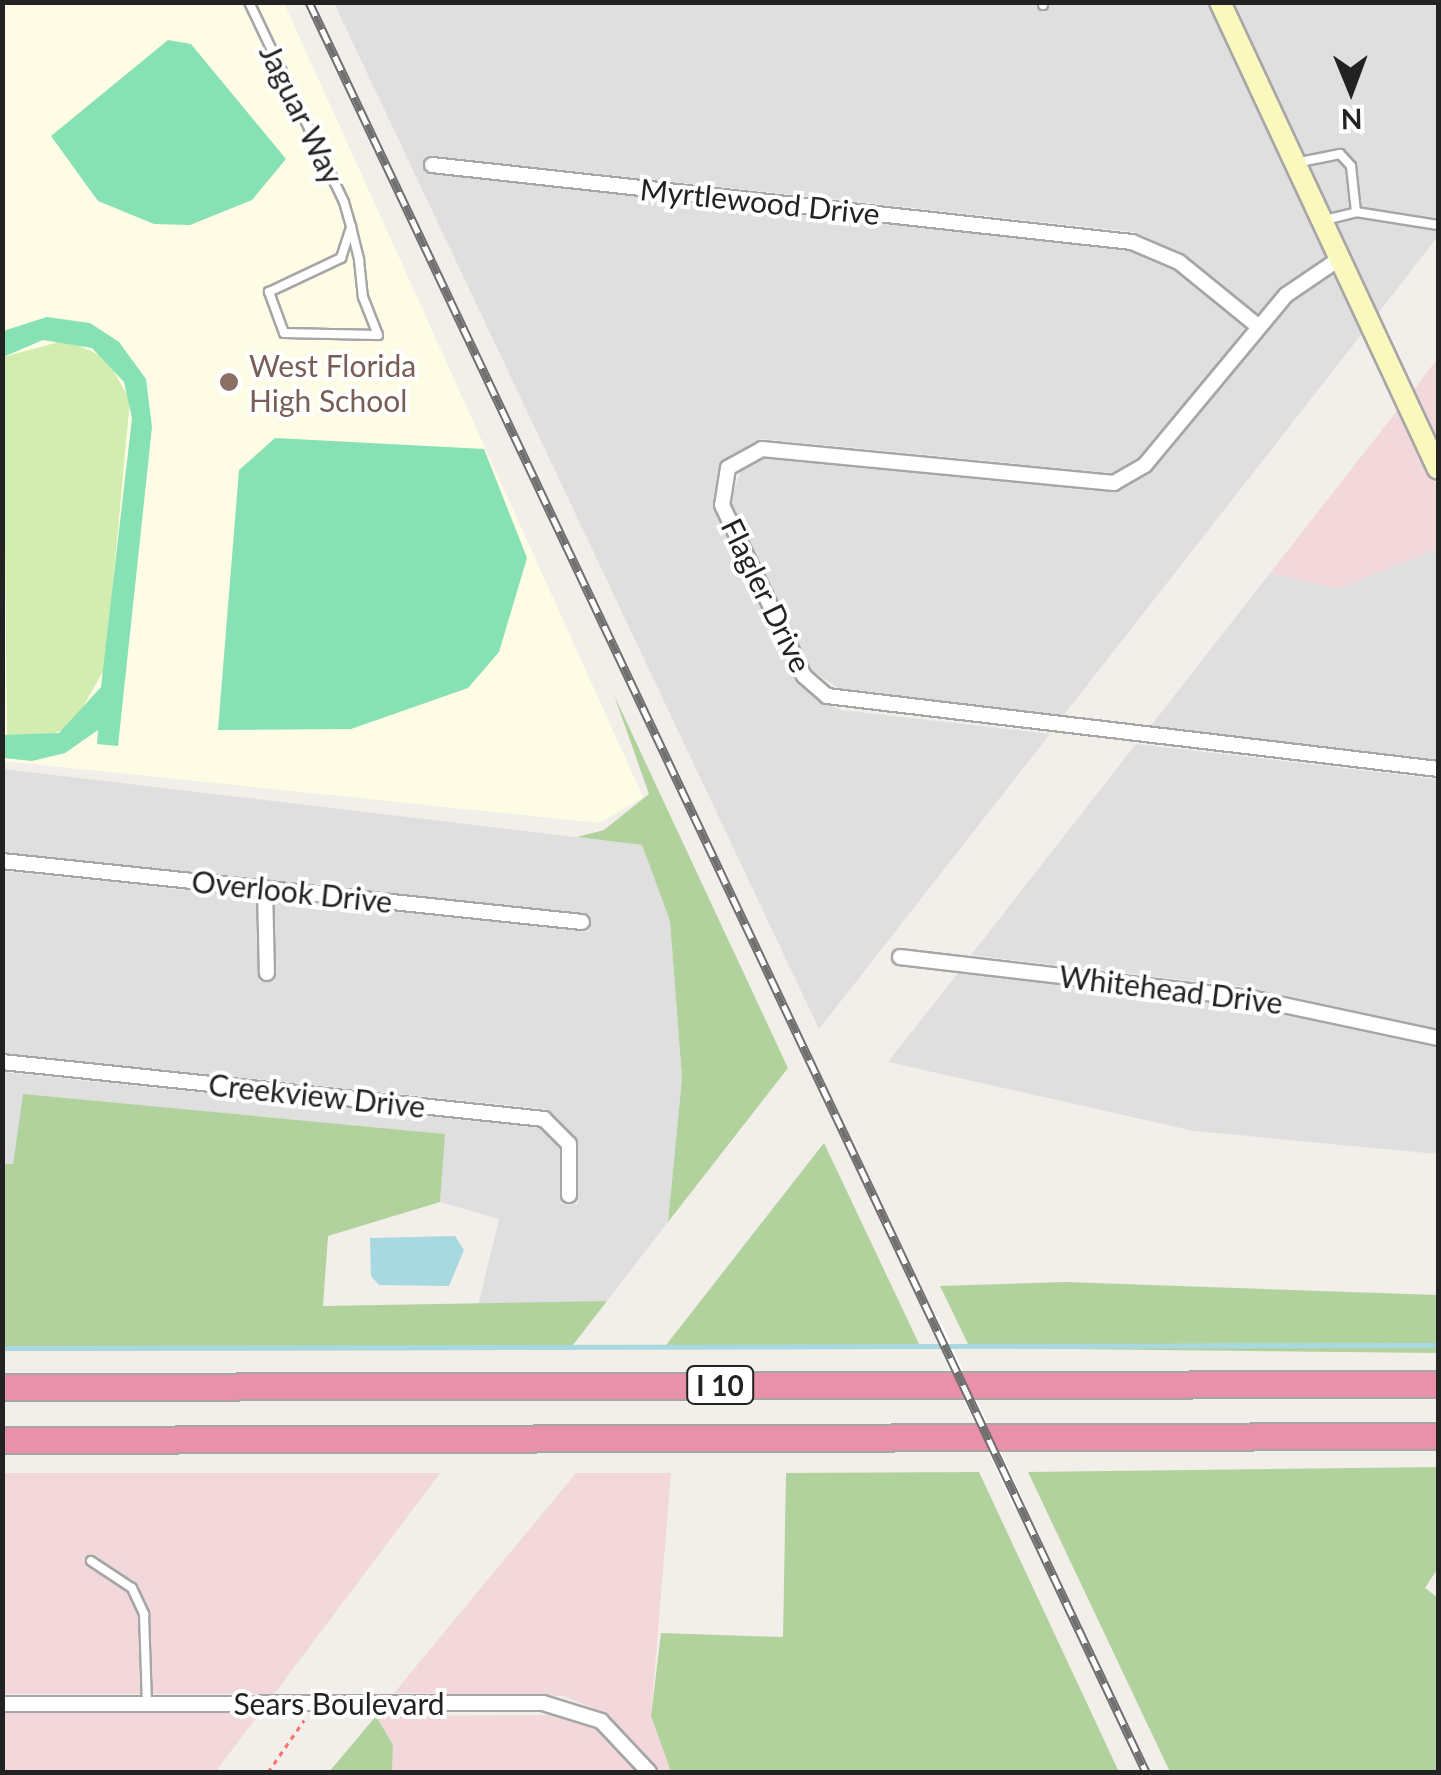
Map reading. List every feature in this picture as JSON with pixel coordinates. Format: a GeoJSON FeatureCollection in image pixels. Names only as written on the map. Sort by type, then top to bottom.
{"type":"FeatureCollection","features":[{"type":"Feature","properties":{"kind":"highway","name":"I 10"},"geometry":{"type":"LineString","coordinates":[[2,1387],[1438,1384]]}},
{"type":"Feature","properties":{"kind":"highway","name":"I 10"},"geometry":{"type":"LineString","coordinates":[[2,1440],[1438,1436]]}},
{"type":"Feature","properties":{"kind":"main road"},"geometry":{"type":"LineString","coordinates":[[1220,2],[1437,463]]}},
{"type":"Feature","properties":{"kind":"street","name":"Myrtlewood Drive"},"geometry":{"type":"LineString","coordinates":[[432,165],[1087,236],[1179,262],[1258,326]]}},
{"type":"Feature","properties":{"kind":"street","name":"Flagler Drive"},"geometry":{"type":"LineString","coordinates":[[1340,258],[1258,326],[1145,465],[1114,483],[762,449],[728,468],[722,505],[804,676],[827,696],[1438,769]]}},
{"type":"Feature","properties":{"kind":"street","name":"Overlook Drive"},"geometry":{"type":"LineString","coordinates":[[2,861],[582,922]]}},
{"type":"Feature","properties":{"kind":"street"},"geometry":{"type":"LineString","coordinates":[[265,888],[267,972]]}},
{"type":"Feature","properties":{"kind":"street","name":"Whitehead Drive"},"geometry":{"type":"LineString","coordinates":[[900,957],[1251,998],[1438,1038]]}},
{"type":"Feature","properties":{"kind":"street","name":"Creekview Drive"},"geometry":{"type":"LineString","coordinates":[[2,1062],[544,1118],[569,1144],[569,1195]]}},
{"type":"Feature","properties":{"kind":"street","name":"Sears Boulevard"},"geometry":{"type":"LineString","coordinates":[[2,1704],[562,1705],[619,1734],[649,1772]]}},
{"type":"Feature","properties":{"kind":"lane","name":"Jaguar Way"},"geometry":{"type":"LineString","coordinates":[[249,2],[351,227],[378,336],[284,334],[269,292],[342,258],[351,227]]}},
{"type":"Feature","properties":{"kind":"lane"},"geometry":{"type":"LineString","coordinates":[[1295,164],[1340,154],[1351,166],[1356,212]]}},
{"type":"Feature","properties":{"kind":"lane"},"geometry":{"type":"LineString","coordinates":[[1322,220],[1356,212],[1438,225]]}},
{"type":"Feature","properties":{"kind":"lane"},"geometry":{"type":"LineString","coordinates":[[91,1562],[132,1588],[144,1614],[147,1703]]}},
{"type":"Feature","properties":{"kind":"path"},"geometry":{"type":"LineString","coordinates":[[268,1772],[318,1703]]}},
{"type":"Feature","properties":{"kind":"shaded area","name":"West Florida High School"},"geometry":{"type":"Polygon","coordinates":[[[3,3],[284,3],[643,797],[600,823],[3,761],[3,3]]]}},
{"type":"Feature","properties":{"kind":"shaded area"},"geometry":{"type":"Polygon","coordinates":[[[334,3],[1211,3],[1328,254],[1258,314],[1182,253],[1134,232],[425,155],[424,173],[1131,251],[1175,270],[1246,328],[1140,458],[1112,473],[763,439],[721,463],[715,510],[810,695],[841,710],[1050,734],[819,1029],[334,3]]]}},
{"type":"Feature","properties":{"kind":"shaded area"},"geometry":{"type":"Polygon","coordinates":[[[1229,3],[1438,3],[1438,236],[1376,316],[1229,3]]]}},
{"type":"Feature","properties":{"kind":"shaded area"},"geometry":{"type":"Polygon","coordinates":[[[1336,271],[1364,331],[1063,716],[843,691],[811,670],[730,502],[742,466],[763,458],[1117,492],[1151,471],[1292,302],[1336,271]]]}},
{"type":"Feature","properties":{"kind":"shaded area"},"geometry":{"type":"Polygon","coordinates":[[[1438,358],[1438,449],[1412,392],[1438,358]]]}},
{"type":"Feature","properties":{"kind":"shaded area"},"geometry":{"type":"Polygon","coordinates":[[[1400,407],[1438,489],[1438,548],[1338,589],[1270,573],[1400,407]]]}},
{"type":"Feature","properties":{"kind":"shaded area"},"geometry":{"type":"Polygon","coordinates":[[[1438,548],[1438,760],[1150,727],[1270,573],[1338,589],[1438,548]]]}},
{"type":"Feature","properties":{"kind":"shaded area"},"geometry":{"type":"Polygon","coordinates":[[[1136,744],[1438,779],[1438,1029],[1252,988],[971,955],[1136,744]]]}},
{"type":"Feature","properties":{"kind":"shaded area"},"geometry":{"type":"Polygon","coordinates":[[[3,769],[642,845],[670,921],[682,1078],[668,1222],[607,1301],[478,1306],[499,1219],[440,1202],[444,1134],[23,1095],[13,1165],[3,1164],[3,1072],[542,1128],[561,1148],[561,1204],[578,1204],[576,1139],[545,1109],[3,1053],[3,871],[257,897],[259,982],[275,981],[273,899],[589,932],[591,914],[3,852],[3,769]]]}},
{"type":"Feature","properties":{"kind":"shaded area"},"geometry":{"type":"Polygon","coordinates":[[[958,973],[1250,1007],[1438,1048],[1438,1154],[1194,1131],[888,1062],[958,973]]]}},
{"type":"Feature","properties":{"kind":"shaded area"},"geometry":{"type":"Polygon","coordinates":[[[2,1473],[440,1473],[274,1694],[3,1694],[2,1473]]]}},
{"type":"Feature","properties":{"kind":"shaded area"},"geometry":{"type":"Polygon","coordinates":[[[576,1473],[671,1473],[651,1716],[671,1772],[658,1772],[605,1713],[563,1696],[394,1693],[576,1473]]]}},
{"type":"Feature","properties":{"kind":"shaded area"},"geometry":{"type":"Polygon","coordinates":[[[3,1713],[260,1713],[215,1772],[3,1772],[3,1713]]]}},
{"type":"Feature","properties":{"kind":"shaded area"},"geometry":{"type":"Polygon","coordinates":[[[560,1715],[597,1729],[639,1772],[392,1772],[393,1745],[376,1716],[560,1715]]]}},
{"type":"Feature","properties":{"kind":"green space"},"geometry":{"type":"Polygon","coordinates":[[[168,40],[191,44],[286,159],[252,200],[190,225],[154,224],[98,201],[51,136],[168,40]]]}},
{"type":"Feature","properties":{"kind":"green space"},"geometry":{"type":"Polygon","coordinates":[[[47,317],[90,323],[119,342],[146,379],[152,427],[118,746],[97,744],[98,730],[65,753],[32,761],[3,758],[3,735],[59,733],[101,687],[132,418],[124,382],[92,348],[43,340],[3,357],[3,331],[47,317]]]}},
{"type":"Feature","properties":{"kind":"green space"},"geometry":{"type":"Polygon","coordinates":[[[66,340],[106,358],[130,400],[105,668],[72,726],[42,738],[7,737],[3,357],[66,340]]]}},
{"type":"Feature","properties":{"kind":"green space"},"geometry":{"type":"Polygon","coordinates":[[[275,438],[484,449],[527,558],[499,652],[468,688],[351,729],[218,730],[239,470],[275,438]]]}},
{"type":"Feature","properties":{"kind":"green space"},"geometry":{"type":"Polygon","coordinates":[[[614,695],[788,1068],[668,1222],[682,1078],[670,921],[642,845],[577,837],[604,830],[649,794],[614,695]]]}},
{"type":"Feature","properties":{"kind":"green space"},"geometry":{"type":"Polygon","coordinates":[[[23,1094],[445,1134],[440,1202],[328,1236],[323,1306],[607,1301],[569,1350],[3,1351],[3,1164],[13,1164],[23,1094]]]}},
{"type":"Feature","properties":{"kind":"green space"},"geometry":{"type":"Polygon","coordinates":[[[824,1143],[921,1348],[663,1349],[824,1143]]]}},
{"type":"Feature","properties":{"kind":"green space"},"geometry":{"type":"Polygon","coordinates":[[[1066,1282],[1438,1295],[1438,1353],[970,1348],[940,1286],[1066,1282]]]}},
{"type":"Feature","properties":{"kind":"green space"},"geometry":{"type":"Polygon","coordinates":[[[1438,1467],[1438,1568],[1425,1588],[1438,1598],[1438,1772],[1170,1772],[1028,1472],[1438,1467]]]}},
{"type":"Feature","properties":{"kind":"green space"},"geometry":{"type":"Polygon","coordinates":[[[979,1472],[1119,1772],[671,1772],[651,1716],[661,1633],[783,1637],[786,1473],[979,1472]]]}},
{"type":"Feature","properties":{"kind":"green space"},"geometry":{"type":"Polygon","coordinates":[[[376,1716],[393,1745],[392,1772],[329,1772],[376,1716]]]}},
{"type":"Feature","properties":{"kind":"water"},"geometry":{"type":"Polygon","coordinates":[[[455,1236],[464,1250],[449,1286],[379,1285],[371,1276],[370,1238],[455,1236]]]}},
{"type":"Feature","properties":{"kind":"pier"},"geometry":{"type":"Polygon","coordinates":[[[925,1316],[938,1316],[1027,1508],[1014,1508],[925,1316]]]}},
{"type":"Feature","properties":{"kind":"waterway"},"geometry":{"type":"LineString","coordinates":[[2,1348],[1438,1345]]}},
{"type":"Feature","properties":{"kind":"railway"},"geometry":{"type":"LineString","coordinates":[[309,2],[1146,1772]]}},
{"type":"Feature","properties":{"kind":"place","name":"West Florida High School"},"geometry":{"type":"Point","coordinates":[229,382]}}]}
